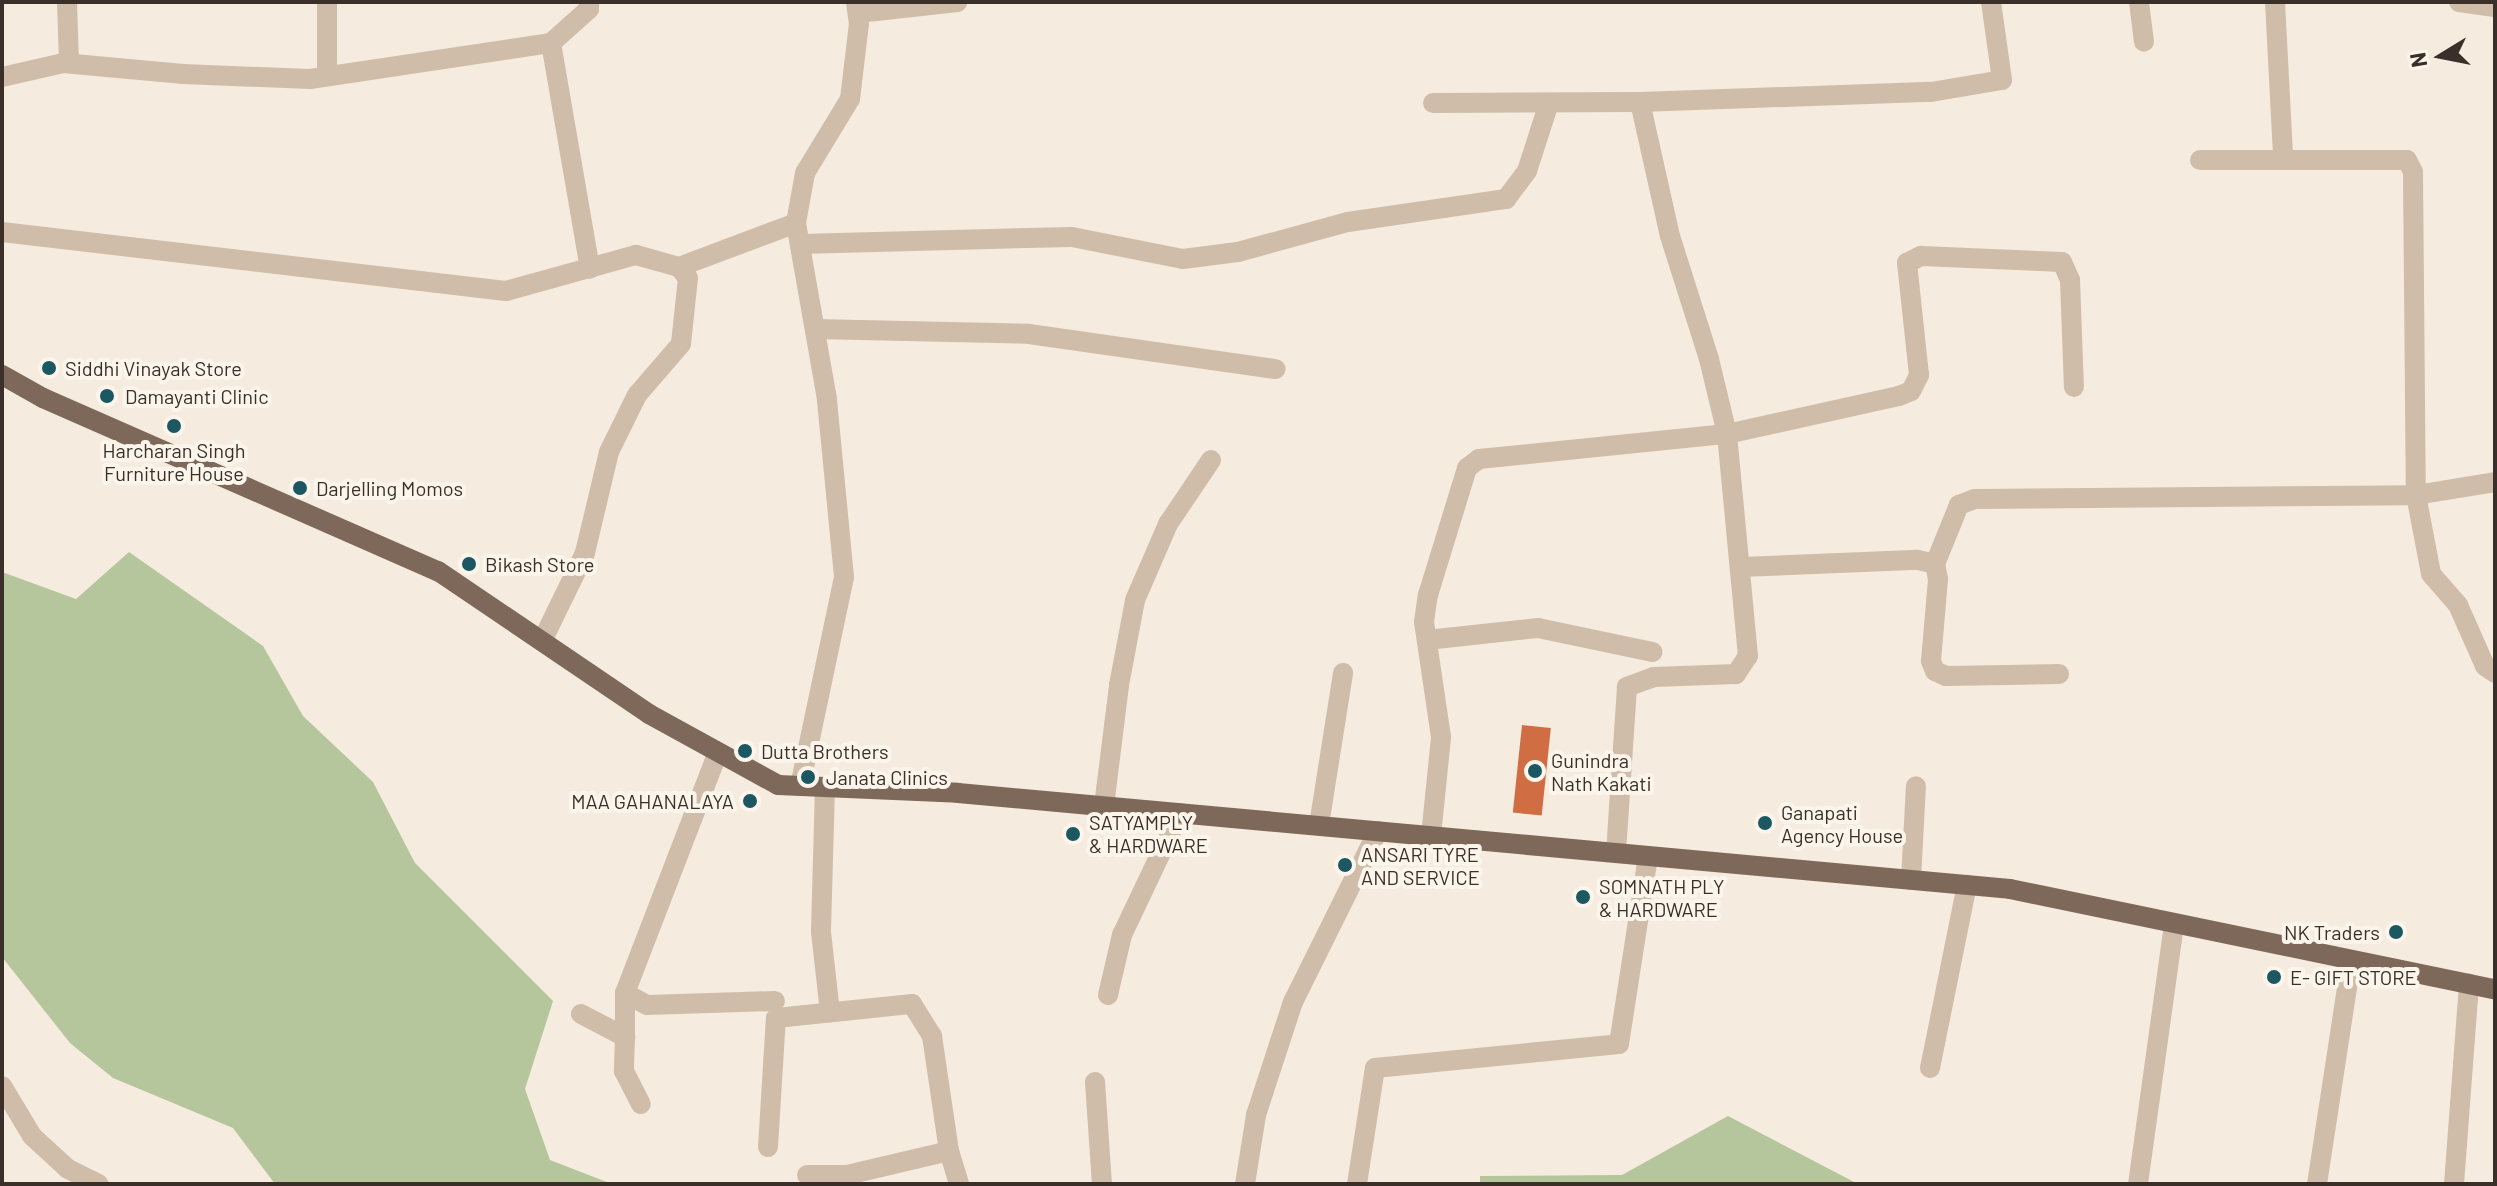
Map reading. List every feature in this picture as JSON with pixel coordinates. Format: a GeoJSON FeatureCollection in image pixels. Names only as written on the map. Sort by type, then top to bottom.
{"type":"FeatureCollection","features":[{"type":"Feature","properties":{"kind":"main road"},"geometry":{"type":"LineString","coordinates":[[2,375],[43,398],[438,571],[649,714],[778,785],[958,793],[2010,889],[2495,989]]}},
{"type":"Feature","properties":{"kind":"street"},"geometry":{"type":"LineString","coordinates":[[67,2],[69,63]]}},
{"type":"Feature","properties":{"kind":"street"},"geometry":{"type":"LineString","coordinates":[[327,2],[327,76]]}},
{"type":"Feature","properties":{"kind":"street"},"geometry":{"type":"LineString","coordinates":[[2,77],[69,63],[183,74],[327,76],[551,43],[589,9],[589,2]]}},
{"type":"Feature","properties":{"kind":"street"},"geometry":{"type":"LineString","coordinates":[[800,786],[844,577],[827,399],[796,223],[805,173],[850,99],[857,8],[957,2]]}},
{"type":"Feature","properties":{"kind":"street"},"geometry":{"type":"LineString","coordinates":[[1433,103],[1640,102],[1931,92],[2002,80],[1991,2]]}},
{"type":"Feature","properties":{"kind":"street"},"geometry":{"type":"LineString","coordinates":[[2139,2],[2144,42]]}},
{"type":"Feature","properties":{"kind":"street"},"geometry":{"type":"LineString","coordinates":[[2275,2],[2283,157]]}},
{"type":"Feature","properties":{"kind":"street"},"geometry":{"type":"LineString","coordinates":[[2459,2],[2495,7]]}},
{"type":"Feature","properties":{"kind":"street"},"geometry":{"type":"LineString","coordinates":[[551,43],[590,269]]}},
{"type":"Feature","properties":{"kind":"street"},"geometry":{"type":"LineString","coordinates":[[1616,853],[1627,687],[1654,677],[1736,674],[1748,656],[1727,434],[1709,359],[1670,236],[1640,102]]}},
{"type":"Feature","properties":{"kind":"street"},"geometry":{"type":"LineString","coordinates":[[800,244],[1072,237],[1183,259],[1238,252],[1348,222],[1506,199],[1527,171],[1549,103]]}},
{"type":"Feature","properties":{"kind":"street"},"geometry":{"type":"LineString","coordinates":[[2200,160],[2283,157],[2407,160],[2413,172],[2416,495],[2431,574],[2458,605],[2485,666],[2495,673]]}},
{"type":"Feature","properties":{"kind":"street"},"geometry":{"type":"LineString","coordinates":[[679,267],[796,223]]}},
{"type":"Feature","properties":{"kind":"street"},"geometry":{"type":"LineString","coordinates":[[2,232],[506,291],[636,255],[679,267],[688,278],[681,344],[637,395],[609,452],[585,553],[542,641]]}},
{"type":"Feature","properties":{"kind":"street"},"geometry":{"type":"LineString","coordinates":[[1431,836],[1441,737],[1424,622],[1428,595],[1467,468],[1479,459],[1727,434],[1911,391],[1919,375],[1907,263],[1921,256],[2062,262],[2068,268],[2070,280],[2074,387]]}},
{"type":"Feature","properties":{"kind":"street"},"geometry":{"type":"LineString","coordinates":[[815,329],[1029,334],[1276,369]]}},
{"type":"Feature","properties":{"kind":"street"},"geometry":{"type":"LineString","coordinates":[[1104,806],[1119,685],[1135,600],[1168,524],[1211,460]]}},
{"type":"Feature","properties":{"kind":"street"},"geometry":{"type":"LineString","coordinates":[[2059,674],[1946,676],[1935,671],[1931,661],[1938,579],[1935,564],[1959,505],[1975,499],[2416,495],[2495,482]]}},
{"type":"Feature","properties":{"kind":"street"},"geometry":{"type":"LineString","coordinates":[[1740,567],[1918,560],[1935,564]]}},
{"type":"Feature","properties":{"kind":"street"},"geometry":{"type":"LineString","coordinates":[[1427,640],[1538,628],[1653,652]]}},
{"type":"Feature","properties":{"kind":"street"},"geometry":{"type":"LineString","coordinates":[[1319,825],[1343,673]]}},
{"type":"Feature","properties":{"kind":"street"},"geometry":{"type":"LineString","coordinates":[[641,1104],[624,1071],[625,993],[718,752]]}},
{"type":"Feature","properties":{"kind":"street"},"geometry":{"type":"LineString","coordinates":[[1911,880],[1916,786]]}},
{"type":"Feature","properties":{"kind":"street"},"geometry":{"type":"LineString","coordinates":[[825,787],[821,932],[830,1012]]}},
{"type":"Feature","properties":{"kind":"street"},"geometry":{"type":"LineString","coordinates":[[1108,995],[1122,935],[1180,813]]}},
{"type":"Feature","properties":{"kind":"street"},"geometry":{"type":"LineString","coordinates":[[1245,1184],[1256,1115],[1293,1002],[1378,831]]}},
{"type":"Feature","properties":{"kind":"street"},"geometry":{"type":"LineString","coordinates":[[1357,1184],[1375,1068],[1619,1044],[1648,856]]}},
{"type":"Feature","properties":{"kind":"street"},"geometry":{"type":"LineString","coordinates":[[1930,1068],[1967,885]]}},
{"type":"Feature","properties":{"kind":"street"},"geometry":{"type":"LineString","coordinates":[[2138,1184],[2174,923]]}},
{"type":"Feature","properties":{"kind":"street"},"geometry":{"type":"LineString","coordinates":[[2317,1184],[2349,975],[2346,959]]}},
{"type":"Feature","properties":{"kind":"street"},"geometry":{"type":"LineString","coordinates":[[2454,1184],[2469,984]]}},
{"type":"Feature","properties":{"kind":"street"},"geometry":{"type":"LineString","coordinates":[[625,993],[647,1005],[775,1001]]}},
{"type":"Feature","properties":{"kind":"street"},"geometry":{"type":"LineString","coordinates":[[768,1147],[776,1018],[912,1004],[932,1036],[949,1151],[959,1184]]}},
{"type":"Feature","properties":{"kind":"street"},"geometry":{"type":"LineString","coordinates":[[581,1014],[625,1037]]}},
{"type":"Feature","properties":{"kind":"street"},"geometry":{"type":"LineString","coordinates":[[1095,1082],[1102,1184]]}},
{"type":"Feature","properties":{"kind":"street"},"geometry":{"type":"LineString","coordinates":[[2,1086],[32,1136],[68,1169],[99,1184]]}},
{"type":"Feature","properties":{"kind":"street"},"geometry":{"type":"LineString","coordinates":[[807,1175],[847,1175],[949,1151]]}},
{"type":"Feature","properties":{"kind":"green space"},"geometry":{"type":"Polygon","coordinates":[[[129,552],[263,646],[303,716],[373,782],[415,863],[553,1001],[525,1089],[550,1160],[612,1184],[275,1184],[233,1128],[113,1078],[70,1043],[2,957],[2,572],[76,599],[129,552]]]}},
{"type":"Feature","properties":{"kind":"green space"},"geometry":{"type":"Polygon","coordinates":[[[1728,1116],[1858,1184],[1480,1184],[1480,1176],[1622,1175],[1728,1116]]]}},
{"type":"Feature","properties":{"kind":"building","name":"Gunindra Nath Kakati"},"geometry":{"type":"Polygon","coordinates":[[[1522,725],[1551,728],[1542,816],[1513,813],[1522,725]]]}},
{"type":"Feature","properties":{"kind":"place","name":"Siddhi Vinayak Store"},"geometry":{"type":"Point","coordinates":[49,368]}},
{"type":"Feature","properties":{"kind":"place","name":"Damayanti Clinic"},"geometry":{"type":"Point","coordinates":[107,396]}},
{"type":"Feature","properties":{"kind":"place","name":"Harcharan Singh Furniture House"},"geometry":{"type":"Point","coordinates":[174,426]}},
{"type":"Feature","properties":{"kind":"place","name":"Darjelling Momos"},"geometry":{"type":"Point","coordinates":[300,488]}},
{"type":"Feature","properties":{"kind":"place","name":"Bikash Store"},"geometry":{"type":"Point","coordinates":[469,564]}},
{"type":"Feature","properties":{"kind":"place","name":"Dutta Brothers"},"geometry":{"type":"Point","coordinates":[745,751]}},
{"type":"Feature","properties":{"kind":"place","name":"Gunindra Nath Kakati"},"geometry":{"type":"Point","coordinates":[1535,771]}},
{"type":"Feature","properties":{"kind":"place","name":"Janata Clinics"},"geometry":{"type":"Point","coordinates":[808,777]}},
{"type":"Feature","properties":{"kind":"place","name":"MAA GAHANALAYA"},"geometry":{"type":"Point","coordinates":[750,801]}},
{"type":"Feature","properties":{"kind":"place","name":"Ganapati Agency House"},"geometry":{"type":"Point","coordinates":[1765,823]}},
{"type":"Feature","properties":{"kind":"place","name":"SATYAMPLY & HARDWARE"},"geometry":{"type":"Point","coordinates":[1073,834]}},
{"type":"Feature","properties":{"kind":"place","name":"ANSARI TYRE AND SERVICE"},"geometry":{"type":"Point","coordinates":[1345,865]}},
{"type":"Feature","properties":{"kind":"place","name":"SOMNATH PLY & HARDWARE"},"geometry":{"type":"Point","coordinates":[1583,897]}},
{"type":"Feature","properties":{"kind":"place","name":"NK Traders"},"geometry":{"type":"Point","coordinates":[2396,932]}},
{"type":"Feature","properties":{"kind":"place","name":"E- GIFT STORE"},"geometry":{"type":"Point","coordinates":[2274,977]}}]}
